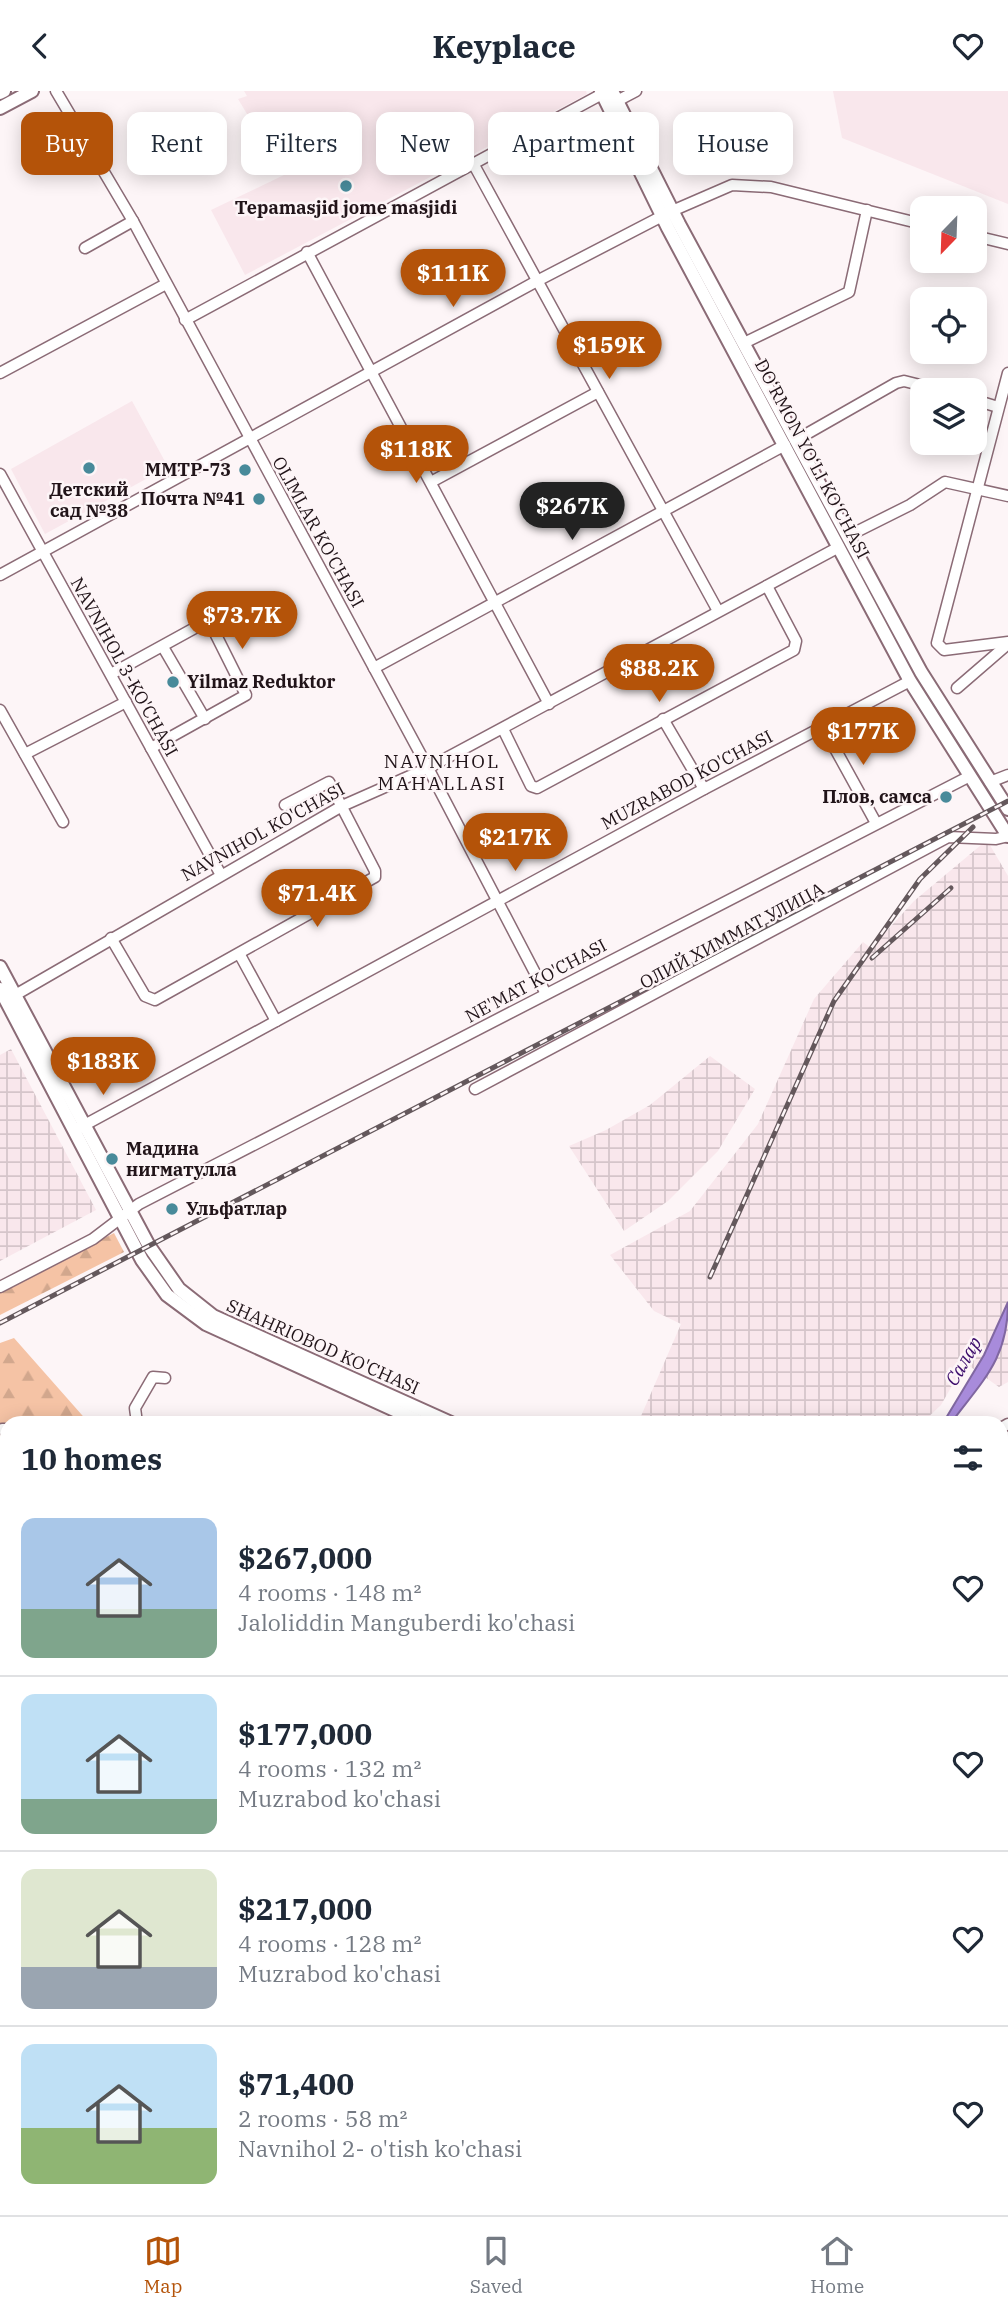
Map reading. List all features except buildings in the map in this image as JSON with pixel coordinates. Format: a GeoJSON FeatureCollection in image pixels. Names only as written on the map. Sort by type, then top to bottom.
{"type":"FeatureCollection","features":[{"type":"Feature","properties":{"kind":"main road"},"geometry":{"type":"LineString","coordinates":[[0,108],[32,91]]}},
{"type":"Feature","properties":{"kind":"main road","name":"DO‘RMON YO‘LI KO‘CHASI"},"geometry":{"type":"LineString","coordinates":[[608,94],[667,214],[811,481],[910,681],[1008,836]]}},
{"type":"Feature","properties":{"kind":"main road","name":"DO‘RMON YO‘LI KO‘CHASI"},"geometry":{"type":"LineString","coordinates":[[667,214],[744,343],[791,443]]}},
{"type":"Feature","properties":{"kind":"main road","name":"DO‘RMON YO‘LI KO‘CHASI"},"geometry":{"type":"LineString","coordinates":[[841,542],[1008,809]]}},
{"type":"Feature","properties":{"kind":"main road","name":"SHAHRIOBOD KO'CHASI"},"geometry":{"type":"LineString","coordinates":[[0,967],[7,995],[125,1214],[151,1275],[186,1311],[234,1339],[408,1416]]}},
{"type":"Feature","properties":{"kind":"main road","name":"SHAHRIOBOD KO'CHASI"},"geometry":{"type":"LineString","coordinates":[[125,1214],[170,1279],[206,1312],[250,1335],[435,1416]]}},
{"type":"Feature","properties":{"kind":"main road"},"geometry":{"type":"LineString","coordinates":[[386,1406],[398,1416]]}},
{"type":"Feature","properties":{"kind":"street","name":"OLIMLAR KO'CHASI"},"geometry":{"type":"LineString","coordinates":[[55,91],[133,221],[428,768],[545,992]]}},
{"type":"Feature","properties":{"kind":"street"},"geometry":{"type":"LineString","coordinates":[[636,91],[608,94],[474,165],[718,611]]}},
{"type":"Feature","properties":{"kind":"street"},"geometry":{"type":"LineString","coordinates":[[185,320],[307,252],[455,175]]}},
{"type":"Feature","properties":{"kind":"street"},"geometry":{"type":"LineString","coordinates":[[0,575],[537,281],[667,214],[733,185],[771,187],[910,221]]}},
{"type":"Feature","properties":{"kind":"street"},"geometry":{"type":"LineString","coordinates":[[744,343],[849,292],[867,211]]}},
{"type":"Feature","properties":{"kind":"street"},"geometry":{"type":"LineString","coordinates":[[85,248],[133,221]]}},
{"type":"Feature","properties":{"kind":"street"},"geometry":{"type":"LineString","coordinates":[[987,239],[1008,244]]}},
{"type":"Feature","properties":{"kind":"street"},"geometry":{"type":"LineString","coordinates":[[307,252],[549,704]]}},
{"type":"Feature","properties":{"kind":"street"},"geometry":{"type":"LineString","coordinates":[[0,373],[166,284]]}},
{"type":"Feature","properties":{"kind":"street"},"geometry":{"type":"LineString","coordinates":[[1008,373],[937,647],[944,650],[1008,643]]}},
{"type":"Feature","properties":{"kind":"street"},"geometry":{"type":"LineString","coordinates":[[374,668],[661,510],[791,443],[896,383],[910,383]]}},
{"type":"Feature","properties":{"kind":"street"},"geometry":{"type":"LineString","coordinates":[[432,482],[598,392]]}},
{"type":"Feature","properties":{"kind":"street"},"geometry":{"type":"LineString","coordinates":[[987,404],[998,407]]}},
{"type":"Feature","properties":{"kind":"street","name":"NAVNIHOL 3-KO'CHASI"},"geometry":{"type":"LineString","coordinates":[[0,474],[221,875]]}},
{"type":"Feature","properties":{"kind":"street","name":"NAVNIHOL KO'CHASI"},"geometry":{"type":"LineString","coordinates":[[7,995],[342,806],[428,768],[767,586],[910,505],[945,482],[978,487],[1008,496]]}},
{"type":"Feature","properties":{"kind":"street"},"geometry":{"type":"LineString","coordinates":[[503,729],[531,786],[537,788],[794,650],[796,641],[767,586]]}},
{"type":"Feature","properties":{"kind":"street"},"geometry":{"type":"LineString","coordinates":[[111,674],[202,624],[212,627],[246,695],[151,748]]}},
{"type":"Feature","properties":{"kind":"street"},"geometry":{"type":"LineString","coordinates":[[957,688],[1008,643]]}},
{"type":"Feature","properties":{"kind":"street"},"geometry":{"type":"LineString","coordinates":[[163,647],[205,719]]}},
{"type":"Feature","properties":{"kind":"street","name":"MUZRABOD KO'CHASI"},"geometry":{"type":"LineString","coordinates":[[80,1128],[498,899],[822,725],[910,681]]}},
{"type":"Feature","properties":{"kind":"street"},"geometry":{"type":"LineString","coordinates":[[25,754],[126,702]]}},
{"type":"Feature","properties":{"kind":"street"},"geometry":{"type":"LineString","coordinates":[[0,710],[63,823]]}},
{"type":"Feature","properties":{"kind":"street"},"geometry":{"type":"LineString","coordinates":[[663,719],[704,789]]}},
{"type":"Feature","properties":{"kind":"street"},"geometry":{"type":"LineString","coordinates":[[822,725],[876,823]]}},
{"type":"Feature","properties":{"kind":"street"},"geometry":{"type":"LineString","coordinates":[[990,782],[1008,775]]}},
{"type":"Feature","properties":{"kind":"street","name":"NE'MAT KO'CHASI"},"geometry":{"type":"LineString","coordinates":[[0,1287],[93,1239],[125,1214],[545,992],[970,776]]}},
{"type":"Feature","properties":{"kind":"street"},"geometry":{"type":"LineString","coordinates":[[111,938],[149,1000],[155,1000],[240,955],[375,877],[375,871],[342,806],[326,781],[285,804]]}},
{"type":"Feature","properties":{"kind":"street","name":"ОЛИЙ ХИММАТ УЛИЦА"},"geometry":{"type":"LineString","coordinates":[[475,1089],[948,837],[996,839],[1008,836]]}},
{"type":"Feature","properties":{"kind":"street"},"geometry":{"type":"LineString","coordinates":[[240,955],[276,1021]]}},
{"type":"Feature","properties":{"kind":"street"},"geometry":{"type":"LineString","coordinates":[[136,1416],[135,1408],[152,1377],[165,1378]]}},
{"type":"Feature","properties":{"kind":"shaded area"},"geometry":{"type":"Polygon","coordinates":[[[244,91],[586,91],[587,94],[553,112],[488,112],[488,146],[474,154],[474,112],[376,112],[376,175],[434,175],[245,275],[211,210],[284,175],[362,175],[362,112],[246,112],[238,99],[247,96],[244,91]]]}},
{"type":"Feature","properties":{"kind":"shaded area"},"geometry":{"type":"Polygon","coordinates":[[[833,91],[1008,91],[1008,204],[842,138],[833,91]]]}},
{"type":"Feature","properties":{"kind":"shaded area","name":"Детский сад №38"},"geometry":{"type":"Polygon","coordinates":[[[132,401],[168,467],[45,534],[11,469],[132,401]]]}},
{"type":"Feature","properties":{"kind":"shaded area"},"geometry":{"type":"Polygon","coordinates":[[[987,840],[1008,876],[1008,1382],[999,1387],[965,1363],[941,1405],[929,1416],[641,1416],[681,1324],[654,1311],[610,1255],[690,1211],[758,1124],[814,999],[863,942],[871,948],[914,901],[987,840]]]}},
{"type":"Feature","properties":{"kind":"shaded area"},"geometry":{"type":"Polygon","coordinates":[[[11,1049],[96,1210],[0,1261],[0,1055],[11,1049]]]}},
{"type":"Feature","properties":{"kind":"shaded area"},"geometry":{"type":"Polygon","coordinates":[[[710,1056],[755,1089],[718,1151],[668,1201],[624,1231],[569,1146],[606,1130],[650,1105],[710,1056]]]}},
{"type":"Feature","properties":{"kind":"shaded area","name":"Салар"},"geometry":{"type":"Polygon","coordinates":[[[1008,1302],[1004,1339],[992,1368],[956,1416],[947,1416],[984,1355],[1008,1302]]]}},
{"type":"Feature","properties":{"kind":"green space"},"geometry":{"type":"Polygon","coordinates":[[[114,1233],[124,1252],[0,1315],[0,1292],[114,1233]]]}},
{"type":"Feature","properties":{"kind":"green space"},"geometry":{"type":"Polygon","coordinates":[[[14,1338],[83,1416],[0,1416],[0,1343],[14,1338]]]}},
{"type":"Feature","properties":{"kind":"railway"},"geometry":{"type":"LineString","coordinates":[[0,1323],[1008,801]]}},
{"type":"Feature","properties":{"kind":"railway"},"geometry":{"type":"LineString","coordinates":[[710,1277],[834,1001],[920,879],[973,827]]}},
{"type":"Feature","properties":{"kind":"railway"},"geometry":{"type":"LineString","coordinates":[[872,958],[951,888]]}},
{"type":"Feature","properties":{"kind":"place","name":"Tepamasjid jome masjidi"},"geometry":{"type":"Point","coordinates":[346,186]}},
{"type":"Feature","properties":{"kind":"place","name":"Детский сад №38"},"geometry":{"type":"Point","coordinates":[89,468]}},
{"type":"Feature","properties":{"kind":"place","name":"MMTP-73"},"geometry":{"type":"Point","coordinates":[245,470]}},
{"type":"Feature","properties":{"kind":"place","name":"Почта №41"},"geometry":{"type":"Point","coordinates":[259,499]}},
{"type":"Feature","properties":{"kind":"place","name":"Yilmaz Reduktor"},"geometry":{"type":"Point","coordinates":[173,682]}},
{"type":"Feature","properties":{"kind":"place","name":"Плов, самса"},"geometry":{"type":"Point","coordinates":[946,797]}},
{"type":"Feature","properties":{"kind":"place","name":"Мадина нигматулла"},"geometry":{"type":"Point","coordinates":[112,1159]}},
{"type":"Feature","properties":{"kind":"place","name":"Ульфатлар"},"geometry":{"type":"Point","coordinates":[172,1209]}},
{"type":"Feature","properties":{"kind":"district","name":"NAVNIHOL MAHALLASI"},"geometry":{"type":"Point","coordinates":[442,772]}}]}
